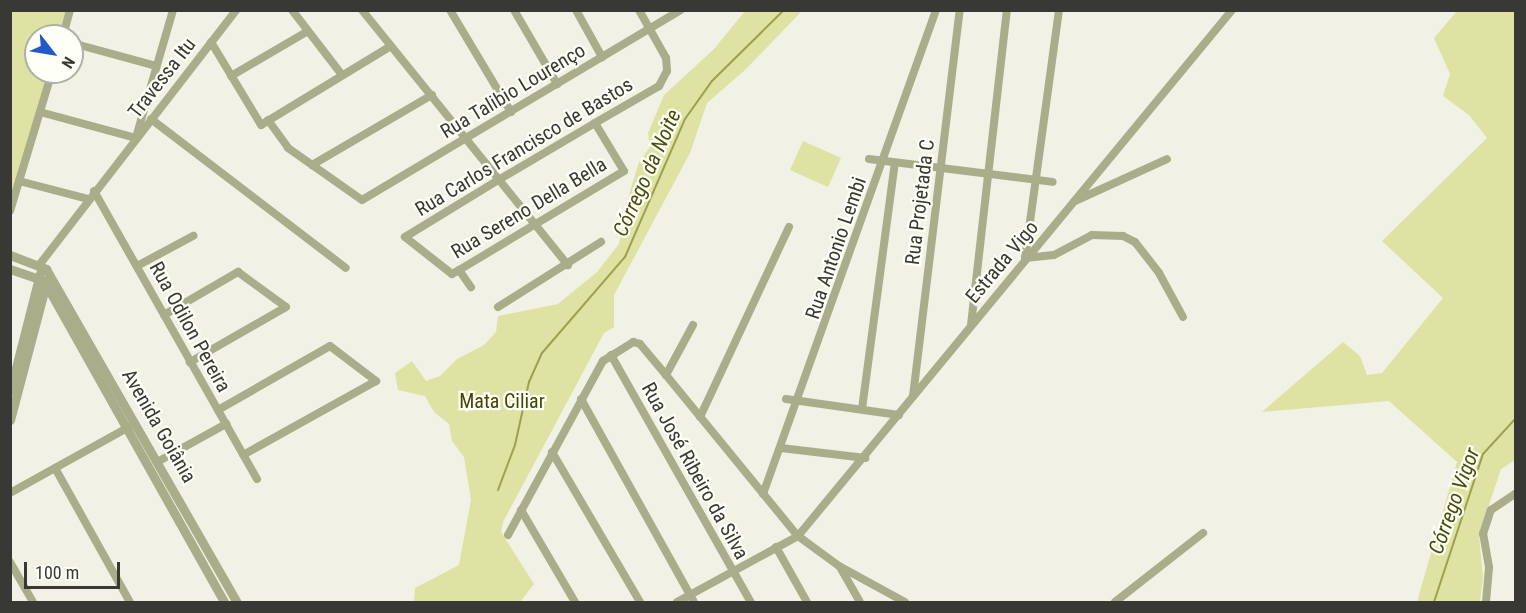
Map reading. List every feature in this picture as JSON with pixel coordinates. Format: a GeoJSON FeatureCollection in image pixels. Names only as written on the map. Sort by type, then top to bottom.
{"type":"FeatureCollection","features":[{"type":"Feature","properties":{"kind":"street"},"geometry":{"type":"LineString","coordinates":[[40,112],[136,138],[172,10]]}},
{"type":"Feature","properties":{"kind":"street"},"geometry":{"type":"LineString","coordinates":[[292,10],[342,75]]}},
{"type":"Feature","properties":{"kind":"street"},"geometry":{"type":"LineString","coordinates":[[362,10],[568,265]]}},
{"type":"Feature","properties":{"kind":"street"},"geometry":{"type":"LineString","coordinates":[[450,10],[511,112]]}},
{"type":"Feature","properties":{"kind":"street"},"geometry":{"type":"LineString","coordinates":[[514,10],[557,84]]}},
{"type":"Feature","properties":{"kind":"street"},"geometry":{"type":"LineString","coordinates":[[576,10],[602,57]]}},
{"type":"Feature","properties":{"kind":"street"},"geometry":{"type":"LineString","coordinates":[[639,10],[650,29]]}},
{"type":"Feature","properties":{"kind":"street","name":"Rua Talibio Lourenço"},"geometry":{"type":"LineString","coordinates":[[312,165],[362,200],[681,10]]}},
{"type":"Feature","properties":{"kind":"street","name":"Rua Antonio Lembi"},"geometry":{"type":"LineString","coordinates":[[763,494],[936,10]]}},
{"type":"Feature","properties":{"kind":"street","name":"Rua Projetada C"},"geometry":{"type":"LineString","coordinates":[[913,398],[960,10]]}},
{"type":"Feature","properties":{"kind":"street"},"geometry":{"type":"LineString","coordinates":[[971,325],[1007,10]]}},
{"type":"Feature","properties":{"kind":"street"},"geometry":{"type":"LineString","coordinates":[[1059,10],[1025,258],[1054,255],[1092,234],[1123,236],[1135,242],[1160,273],[1183,317]]}},
{"type":"Feature","properties":{"kind":"street","name":"Estrada Vigo"},"geometry":{"type":"LineString","coordinates":[[798,536],[865,458],[1025,258],[1232,10]]}},
{"type":"Feature","properties":{"kind":"street","name":"Travessa Itu"},"geometry":{"type":"LineString","coordinates":[[43,267],[48,249],[211,42],[232,11]]}},
{"type":"Feature","properties":{"kind":"street","name":"Rua Carlos Francisco de Bastos"},"geometry":{"type":"LineString","coordinates":[[456,272],[405,237],[660,86],[667,71],[666,58],[650,29]]}},
{"type":"Feature","properties":{"kind":"street"},"geometry":{"type":"LineString","coordinates":[[231,76],[308,31]]}},
{"type":"Feature","properties":{"kind":"street"},"geometry":{"type":"LineString","coordinates":[[211,42],[261,125],[391,46]]}},
{"type":"Feature","properties":{"kind":"street"},"geometry":{"type":"LineString","coordinates":[[84,46],[156,66]]}},
{"type":"Feature","properties":{"kind":"street"},"geometry":{"type":"LineString","coordinates":[[10,211],[48,84]]}},
{"type":"Feature","properties":{"kind":"street"},"geometry":{"type":"LineString","coordinates":[[268,120],[283,143],[312,165],[432,95]]}},
{"type":"Feature","properties":{"kind":"street"},"geometry":{"type":"LineString","coordinates":[[151,119],[346,268]]}},
{"type":"Feature","properties":{"kind":"street","name":"Rua Sereno Della Bella"},"geometry":{"type":"LineString","coordinates":[[456,272],[624,171],[595,123]]}},
{"type":"Feature","properties":{"kind":"street"},"geometry":{"type":"LineString","coordinates":[[869,159],[989,176],[1053,182]]}},
{"type":"Feature","properties":{"kind":"street"},"geometry":{"type":"LineString","coordinates":[[1073,202],[1167,159]]}},
{"type":"Feature","properties":{"kind":"street"},"geometry":{"type":"LineString","coordinates":[[862,409],[895,163]]}},
{"type":"Feature","properties":{"kind":"street"},"geometry":{"type":"LineString","coordinates":[[20,181],[88,200]]}},
{"type":"Feature","properties":{"kind":"street","name":"Rua Odilon Pereira"},"geometry":{"type":"LineString","coordinates":[[94,191],[257,479]]}},
{"type":"Feature","properties":{"kind":"street"},"geometry":{"type":"LineString","coordinates":[[700,417],[789,227]]}},
{"type":"Feature","properties":{"kind":"street"},"geometry":{"type":"LineString","coordinates":[[137,266],[193,237]]}},
{"type":"Feature","properties":{"kind":"street"},"geometry":{"type":"LineString","coordinates":[[498,307],[568,265],[601,242]]}},
{"type":"Feature","properties":{"kind":"street"},"geometry":{"type":"LineString","coordinates":[[10,255],[43,267]]}},
{"type":"Feature","properties":{"kind":"street"},"geometry":{"type":"LineString","coordinates":[[10,420],[13,394],[43,267]]}},
{"type":"Feature","properties":{"kind":"street"},"geometry":{"type":"LineString","coordinates":[[13,394],[42,306],[46,285],[43,267]]}},
{"type":"Feature","properties":{"kind":"street","name":"Avenida Goiânia"},"geometry":{"type":"LineString","coordinates":[[43,267],[137,422],[237,603]]}},
{"type":"Feature","properties":{"kind":"street"},"geometry":{"type":"LineString","coordinates":[[10,269],[39,277],[46,285]]}},
{"type":"Feature","properties":{"kind":"street"},"geometry":{"type":"LineString","coordinates":[[164,315],[238,272],[286,307],[190,362]]}},
{"type":"Feature","properties":{"kind":"street"},"geometry":{"type":"LineString","coordinates":[[456,272],[471,287]]}},
{"type":"Feature","properties":{"kind":"street","name":"Avenida Goiânia"},"geometry":{"type":"LineString","coordinates":[[46,285],[224,603]]}},
{"type":"Feature","properties":{"kind":"street"},"geometry":{"type":"LineString","coordinates":[[42,306],[54,300]]}},
{"type":"Feature","properties":{"kind":"street"},"geometry":{"type":"LineString","coordinates":[[666,375],[693,325]]}},
{"type":"Feature","properties":{"kind":"street"},"geometry":{"type":"LineString","coordinates":[[508,535],[603,361],[633,342],[640,344],[798,536],[839,566],[905,603]]}},
{"type":"Feature","properties":{"kind":"street"},"geometry":{"type":"LineString","coordinates":[[218,410],[330,345],[376,381],[243,455]]}},
{"type":"Feature","properties":{"kind":"street","name":"Rua José Ribeiro da Silva"},"geometry":{"type":"LineString","coordinates":[[611,355],[751,603]]}},
{"type":"Feature","properties":{"kind":"street"},"geometry":{"type":"LineString","coordinates":[[581,399],[692,599]]}},
{"type":"Feature","properties":{"kind":"street"},"geometry":{"type":"LineString","coordinates":[[786,399],[899,415]]}},
{"type":"Feature","properties":{"kind":"street"},"geometry":{"type":"LineString","coordinates":[[10,493],[137,422]]}},
{"type":"Feature","properties":{"kind":"street"},"geometry":{"type":"LineString","coordinates":[[159,461],[225,424]]}},
{"type":"Feature","properties":{"kind":"street"},"geometry":{"type":"LineString","coordinates":[[781,448],[865,458]]}},
{"type":"Feature","properties":{"kind":"street"},"geometry":{"type":"LineString","coordinates":[[552,452],[640,603]]}},
{"type":"Feature","properties":{"kind":"street"},"geometry":{"type":"LineString","coordinates":[[56,468],[129,603]]}},
{"type":"Feature","properties":{"kind":"street"},"geometry":{"type":"LineString","coordinates":[[1486,603],[1489,567],[1483,534],[1491,510],[1515,493]]}},
{"type":"Feature","properties":{"kind":"street"},"geometry":{"type":"LineString","coordinates":[[521,510],[575,603]]}},
{"type":"Feature","properties":{"kind":"street"},"geometry":{"type":"LineString","coordinates":[[1115,603],[1203,533]]}},
{"type":"Feature","properties":{"kind":"street"},"geometry":{"type":"LineString","coordinates":[[677,603],[692,599],[733,571],[798,536]]}},
{"type":"Feature","properties":{"kind":"street"},"geometry":{"type":"LineString","coordinates":[[194,550],[204,545]]}},
{"type":"Feature","properties":{"kind":"street"},"geometry":{"type":"LineString","coordinates":[[776,547],[807,603]]}},
{"type":"Feature","properties":{"kind":"street"},"geometry":{"type":"LineString","coordinates":[[10,562],[33,603]]}},
{"type":"Feature","properties":{"kind":"street"},"geometry":{"type":"LineString","coordinates":[[839,566],[860,603]]}},
{"type":"Feature","properties":{"kind":"green space"},"geometry":{"type":"Polygon","coordinates":[[[10,11],[66,11],[62,24],[24,24],[24,84],[44,84],[11,196],[10,11]]]}},
{"type":"Feature","properties":{"kind":"green space","name":"Mata Ciliar"},"geometry":{"type":"Polygon","coordinates":[[[745,11],[802,11],[745,70],[707,103],[690,153],[614,295],[614,327],[604,333],[503,522],[501,532],[534,584],[520,602],[414,602],[415,588],[459,565],[471,500],[464,457],[452,441],[449,424],[434,412],[425,396],[398,390],[395,373],[412,361],[426,381],[440,376],[457,359],[484,345],[496,332],[498,316],[558,304],[597,272],[619,244],[630,191],[639,162],[650,147],[648,133],[664,95],[714,49],[745,11]]]}},
{"type":"Feature","properties":{"kind":"green space"},"geometry":{"type":"Polygon","coordinates":[[[1457,11],[1515,11],[1515,460],[1501,469],[1479,535],[1483,578],[1480,602],[1417,602],[1457,462],[1389,401],[1262,412],[1343,342],[1360,356],[1367,375],[1382,373],[1443,298],[1382,241],[1487,138],[1469,115],[1443,96],[1450,74],[1434,38],[1457,11]]]}},
{"type":"Feature","properties":{"kind":"green space"},"geometry":{"type":"Polygon","coordinates":[[[803,141],[841,158],[828,187],[790,170],[803,141]]]}},
{"type":"Feature","properties":{"kind":"waterway","name":"Córrego da Noite"},"geometry":{"type":"LineString","coordinates":[[498,490],[515,445],[529,382],[542,353],[625,257],[685,119],[712,81],[784,10]]}},
{"type":"Feature","properties":{"kind":"waterway","name":"Córrego Vigor"},"geometry":{"type":"LineString","coordinates":[[1516,306],[1516,315]]}},
{"type":"Feature","properties":{"kind":"waterway","name":"Córrego Vigor"},"geometry":{"type":"LineString","coordinates":[[1434,602],[1483,454],[1516,418]]}}]}
